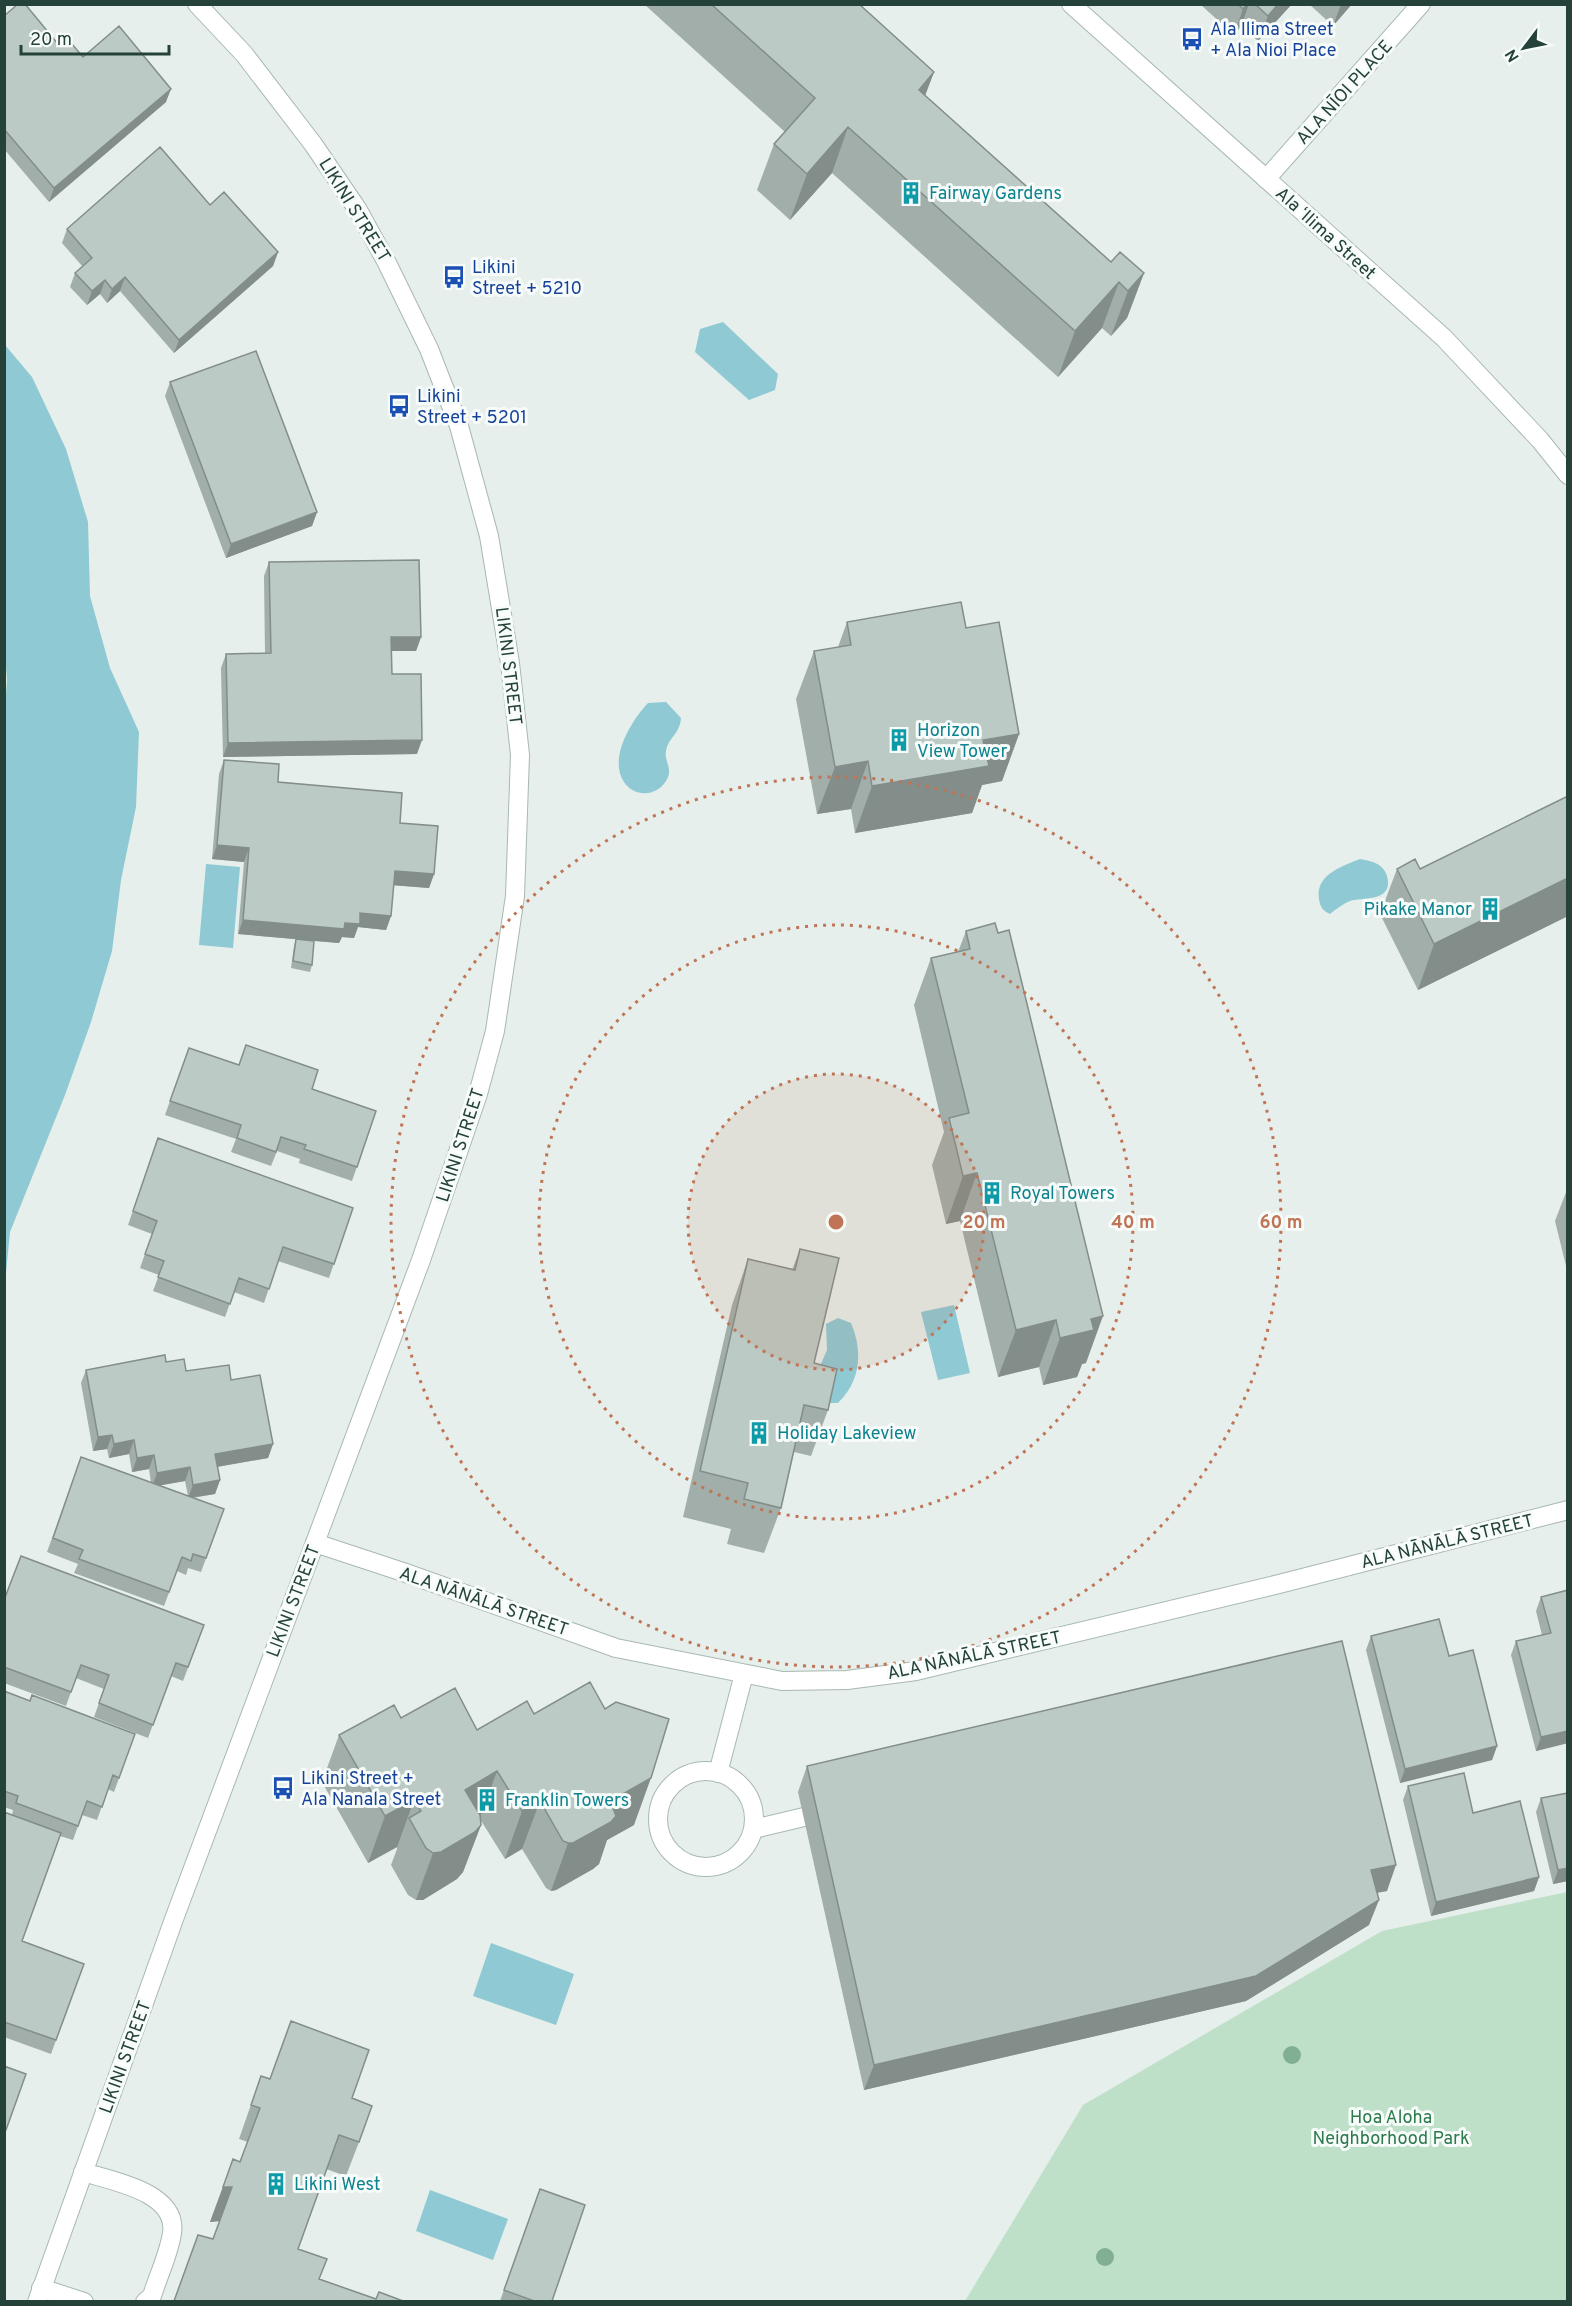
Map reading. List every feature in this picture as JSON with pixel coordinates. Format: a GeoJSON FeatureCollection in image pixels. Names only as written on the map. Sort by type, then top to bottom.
{"type":"FeatureCollection","features":[{"type":"Feature","properties":{"kind":"street","name":"LIKINI STREET"},"geometry":{"type":"LineString","coordinates":[[39,2295],[174,1918],[421,1260],[478,1094],[495,1031],[515,896],[520,755],[502,607],[489,536],[459,426],[429,349],[358,210],[313,144],[244,54],[197,4]]}},
{"type":"Feature","properties":{"kind":"street","name":"Ala ʻIlima Street"},"geometry":{"type":"LineString","coordinates":[[1071,4],[1444,338],[1540,440],[1568,475]]}},
{"type":"Feature","properties":{"kind":"street","name":"ALA NĪOI PLACE"},"geometry":{"type":"LineString","coordinates":[[1266,179],[1421,4]]}},
{"type":"Feature","properties":{"kind":"street","name":"ALA NĀNĀLĀ STREET"},"geometry":{"type":"LineString","coordinates":[[315,1544],[414,1576],[616,1648],[783,1681],[847,1680],[916,1671],[1279,1584],[1568,1510]]}},
{"type":"Feature","properties":{"kind":"street"},"geometry":{"type":"LineString","coordinates":[[718,1773],[744,1674]]}},
{"type":"Feature","properties":{"kind":"street"},"geometry":{"type":"LineString","coordinates":[[708,1770],[728,1776],[741,1786],[750,1798],[754,1814],[754,1829],[739,1856],[725,1864],[710,1868],[694,1866],[680,1860],[668,1849],[660,1834],[657,1818],[660,1801],[669,1788],[682,1777],[697,1771],[708,1770]]}},
{"type":"Feature","properties":{"kind":"street"},"geometry":{"type":"LineString","coordinates":[[754,1829],[804,1817]]}},
{"type":"Feature","properties":{"kind":"street"},"geometry":{"type":"LineString","coordinates":[[83,2172],[148,2193],[168,2210],[173,2231],[152,2296],[145,2301]]}},
{"type":"Feature","properties":{"kind":"street"},"geometry":{"type":"LineString","coordinates":[[39,2295],[84,2301]]}},
{"type":"Feature","properties":{"kind":"green space","name":"Hoa Aloha Neighborhood Park"},"geometry":{"type":"Polygon","coordinates":[[[1567,1892],[1567,2301],[965,2301],[1083,2105],[1382,1931],[1567,1892]]]}},
{"type":"Feature","properties":{"kind":"water"},"geometry":{"type":"Polygon","coordinates":[[[723,322],[778,374],[775,390],[749,400],[695,352],[700,329],[723,322]]]}},
{"type":"Feature","properties":{"kind":"water"},"geometry":{"type":"Polygon","coordinates":[[[5,345],[32,377],[66,449],[88,522],[90,596],[110,668],[139,732],[136,807],[121,880],[112,951],[91,1022],[65,1095],[10,1232],[5,1283],[4,723],[7,680],[4,640],[5,345]]]}},
{"type":"Feature","properties":{"kind":"water"},"geometry":{"type":"Polygon","coordinates":[[[666,702],[681,718],[679,728],[666,751],[668,777],[660,788],[641,793],[629,788],[624,782],[620,772],[620,751],[629,729],[648,703],[666,702]]]}},
{"type":"Feature","properties":{"kind":"water"},"geometry":{"type":"Polygon","coordinates":[[[1360,859],[1383,868],[1387,876],[1386,890],[1376,897],[1350,901],[1330,914],[1325,912],[1319,899],[1321,884],[1331,873],[1360,859]]]}},
{"type":"Feature","properties":{"kind":"water"},"geometry":{"type":"Polygon","coordinates":[[[206,864],[240,867],[233,948],[199,945],[206,864]]]}},
{"type":"Feature","properties":{"kind":"water"},"geometry":{"type":"Polygon","coordinates":[[[954,1305],[970,1373],[938,1380],[921,1312],[954,1305]]]}},
{"type":"Feature","properties":{"kind":"water"},"geometry":{"type":"Polygon","coordinates":[[[838,1318],[851,1323],[857,1344],[858,1365],[846,1394],[838,1403],[827,1403],[817,1373],[827,1350],[826,1324],[838,1318]]]}},
{"type":"Feature","properties":{"kind":"water"},"geometry":{"type":"Polygon","coordinates":[[[491,1943],[574,1974],[556,2025],[473,1996],[491,1943]]]}},
{"type":"Feature","properties":{"kind":"water"},"geometry":{"type":"Polygon","coordinates":[[[430,2190],[508,2219],[493,2260],[416,2231],[430,2190]]]}},
{"type":"Feature","properties":{"kind":"building"},"geometry":{"type":"Polygon","coordinates":[[[18,4],[25,4],[58,44],[66,37],[83,57],[119,26],[171,89],[54,188],[4,129],[4,16],[18,4]]]}},
{"type":"Feature","properties":{"kind":"building"},"geometry":{"type":"Polygon","coordinates":[[[711,4],[859,4],[934,72],[919,90],[1111,262],[1120,252],[1144,273],[1128,291],[1119,282],[1075,331],[848,127],[807,174],[774,144],[815,98],[711,4]]]}},
{"type":"Feature","properties":{"kind":"building"},"geometry":{"type":"Polygon","coordinates":[[[1255,4],[1278,4],[1268,16],[1255,4]]]}},
{"type":"Feature","properties":{"kind":"building"},"geometry":{"type":"Polygon","coordinates":[[[160,147],[210,205],[224,192],[278,252],[179,340],[125,277],[112,289],[105,280],[92,291],[75,273],[92,258],[67,229],[160,147]]]}},
{"type":"Feature","properties":{"kind":"building"},"geometry":{"type":"Polygon","coordinates":[[[256,351],[317,512],[231,544],[170,382],[256,351]]]}},
{"type":"Feature","properties":{"kind":"building"},"geometry":{"type":"Polygon","coordinates":[[[419,560],[421,637],[391,637],[392,674],[421,674],[422,740],[228,743],[226,654],[271,653],[269,562],[419,560]]]}},
{"type":"Feature","properties":{"kind":"building","name":"Horizon View Tower"},"geometry":{"type":"Polygon","coordinates":[[[961,602],[966,628],[999,622],[1019,734],[983,740],[989,766],[872,786],[868,761],[835,767],[814,651],[851,645],[847,622],[961,602]]]}},
{"type":"Feature","properties":{"kind":"building"},"geometry":{"type":"Polygon","coordinates":[[[224,760],[279,764],[278,782],[402,793],[400,823],[438,826],[434,874],[395,871],[391,916],[360,913],[360,924],[345,923],[344,929],[243,920],[249,848],[217,845],[224,760]]]}},
{"type":"Feature","properties":{"kind":"building"},"geometry":{"type":"Polygon","coordinates":[[[1568,796],[1568,878],[1434,944],[1397,869],[1415,859],[1420,869],[1568,796]]]}},
{"type":"Feature","properties":{"kind":"building","name":"Royal Towers"},"geometry":{"type":"Polygon","coordinates":[[[995,923],[998,933],[1009,930],[1103,1316],[1091,1319],[1094,1330],[1060,1338],[1056,1320],[1016,1330],[977,1173],[963,1176],[949,1118],[969,1113],[931,958],[970,949],[966,931],[995,923]]]}},
{"type":"Feature","properties":{"kind":"building"},"geometry":{"type":"Polygon","coordinates":[[[296,939],[314,941],[312,965],[293,961],[296,939]]]}},
{"type":"Feature","properties":{"kind":"building"},"geometry":{"type":"Polygon","coordinates":[[[246,1045],[318,1070],[312,1089],[376,1111],[357,1167],[304,1149],[306,1145],[281,1137],[276,1152],[237,1138],[241,1125],[170,1101],[189,1048],[239,1065],[246,1045]]]}},
{"type":"Feature","properties":{"kind":"building"},"geometry":{"type":"Polygon","coordinates":[[[158,1138],[353,1208],[334,1264],[283,1247],[269,1289],[239,1278],[230,1304],[158,1277],[164,1261],[145,1254],[157,1221],[133,1211],[158,1138]]]}},
{"type":"Feature","properties":{"kind":"building","name":"Holiday Lakeview"},"geometry":{"type":"Polygon","coordinates":[[[800,1249],[839,1258],[814,1363],[837,1369],[828,1410],[804,1405],[781,1508],[744,1499],[748,1483],[700,1471],[748,1259],[795,1270],[800,1249]]]}},
{"type":"Feature","properties":{"kind":"building"},"geometry":{"type":"Polygon","coordinates":[[[165,1355],[166,1362],[184,1359],[186,1371],[229,1365],[231,1380],[260,1375],[273,1444],[215,1454],[220,1480],[193,1485],[190,1467],[157,1473],[154,1455],[137,1458],[134,1440],[114,1444],[112,1435],[98,1437],[86,1370],[165,1355]]]}},
{"type":"Feature","properties":{"kind":"building"},"geometry":{"type":"Polygon","coordinates":[[[81,1457],[224,1509],[206,1558],[193,1554],[191,1561],[182,1557],[169,1592],[79,1559],[83,1550],[53,1538],[81,1457]]]}},
{"type":"Feature","properties":{"kind":"building"},"geometry":{"type":"Polygon","coordinates":[[[21,1556],[204,1625],[188,1667],[176,1663],[153,1725],[99,1703],[109,1675],[81,1665],[71,1692],[4,1667],[4,1600],[21,1556]]]}},
{"type":"Feature","properties":{"kind":"building"},"geometry":{"type":"Polygon","coordinates":[[[1568,1590],[1568,1731],[1541,1737],[1516,1641],[1551,1633],[1541,1597],[1568,1590]]]}},
{"type":"Feature","properties":{"kind":"building"},"geometry":{"type":"Polygon","coordinates":[[[1439,1619],[1449,1656],[1473,1650],[1497,1746],[1405,1769],[1371,1636],[1439,1619]]]}},
{"type":"Feature","properties":{"kind":"building"},"geometry":{"type":"Polygon","coordinates":[[[1342,1641],[1396,1865],[1371,1870],[1379,1900],[1256,1976],[874,2065],[807,1766],[1342,1641]]]}},
{"type":"Feature","properties":{"kind":"building"},"geometry":{"type":"Polygon","coordinates":[[[590,1682],[605,1709],[616,1702],[669,1719],[651,1778],[610,1801],[616,1816],[611,1822],[573,1843],[563,1841],[540,1801],[522,1811],[497,1771],[465,1790],[480,1815],[481,1825],[475,1832],[441,1852],[433,1853],[426,1848],[409,1818],[421,1811],[414,1800],[385,1816],[339,1735],[394,1705],[401,1718],[455,1688],[477,1730],[527,1701],[534,1714],[590,1682]]]}},
{"type":"Feature","properties":{"kind":"building"},"geometry":{"type":"Polygon","coordinates":[[[4,1691],[30,1701],[32,1695],[135,1734],[119,1778],[113,1775],[102,1807],[87,1801],[78,1826],[16,1803],[18,1796],[4,1791],[4,1691]]]}},
{"type":"Feature","properties":{"kind":"building"},"geometry":{"type":"Polygon","coordinates":[[[1464,1773],[1473,1813],[1520,1801],[1539,1877],[1436,1902],[1408,1786],[1464,1773]]]}},
{"type":"Feature","properties":{"kind":"building"},"geometry":{"type":"Polygon","coordinates":[[[1568,1793],[1568,1868],[1558,1870],[1541,1798],[1568,1793]]]}},
{"type":"Feature","properties":{"kind":"building"},"geometry":{"type":"Polygon","coordinates":[[[4,1812],[61,1833],[22,1941],[84,1964],[56,2040],[4,2022],[4,1812]]]}},
{"type":"Feature","properties":{"kind":"building","name":"Likini West"},"geometry":{"type":"Polygon","coordinates":[[[291,2021],[369,2050],[352,2098],[372,2106],[359,2142],[339,2135],[298,2249],[327,2259],[319,2279],[376,2299],[379,2292],[403,2301],[174,2301],[198,2235],[213,2239],[232,2187],[223,2187],[233,2159],[240,2162],[260,2108],[251,2105],[261,2076],[270,2079],[291,2021]]]}},
{"type":"Feature","properties":{"kind":"building"},"geometry":{"type":"Polygon","coordinates":[[[4,2066],[26,2074],[6,2130],[4,2130],[4,2066]]]}},
{"type":"Feature","properties":{"kind":"building"},"geometry":{"type":"Polygon","coordinates":[[[540,2189],[585,2205],[552,2301],[534,2301],[504,2290],[540,2189]]]}},
{"type":"Feature","properties":{"kind":"place","name":"Ala Ilima Street + Ala Nioi Place"},"geometry":{"type":"Point","coordinates":[1192,39]}},
{"type":"Feature","properties":{"kind":"place","name":"Fairway Gardens"},"geometry":{"type":"Point","coordinates":[911,193]}},
{"type":"Feature","properties":{"kind":"place","name":"Likini Street + 5210"},"geometry":{"type":"Point","coordinates":[454,277]}},
{"type":"Feature","properties":{"kind":"place","name":"Likini Street + 5201"},"geometry":{"type":"Point","coordinates":[399,406]}},
{"type":"Feature","properties":{"kind":"place","name":"Horizon View Tower"},"geometry":{"type":"Point","coordinates":[899,740]}},
{"type":"Feature","properties":{"kind":"place","name":"Pikake Manor"},"geometry":{"type":"Point","coordinates":[1490,909]}},
{"type":"Feature","properties":{"kind":"place","name":"Royal Towers"},"geometry":{"type":"Point","coordinates":[992,1193]}},
{"type":"Feature","properties":{"kind":"place","name":"Holiday Lakeview"},"geometry":{"type":"Point","coordinates":[759,1433]}},
{"type":"Feature","properties":{"kind":"place","name":"Likini Street + Ala Nanala Street"},"geometry":{"type":"Point","coordinates":[283,1788]}},
{"type":"Feature","properties":{"kind":"place","name":"Franklin Towers"},"geometry":{"type":"Point","coordinates":[487,1800]}},
{"type":"Feature","properties":{"kind":"place","name":"Likini West"},"geometry":{"type":"Point","coordinates":[276,2184]}}]}
